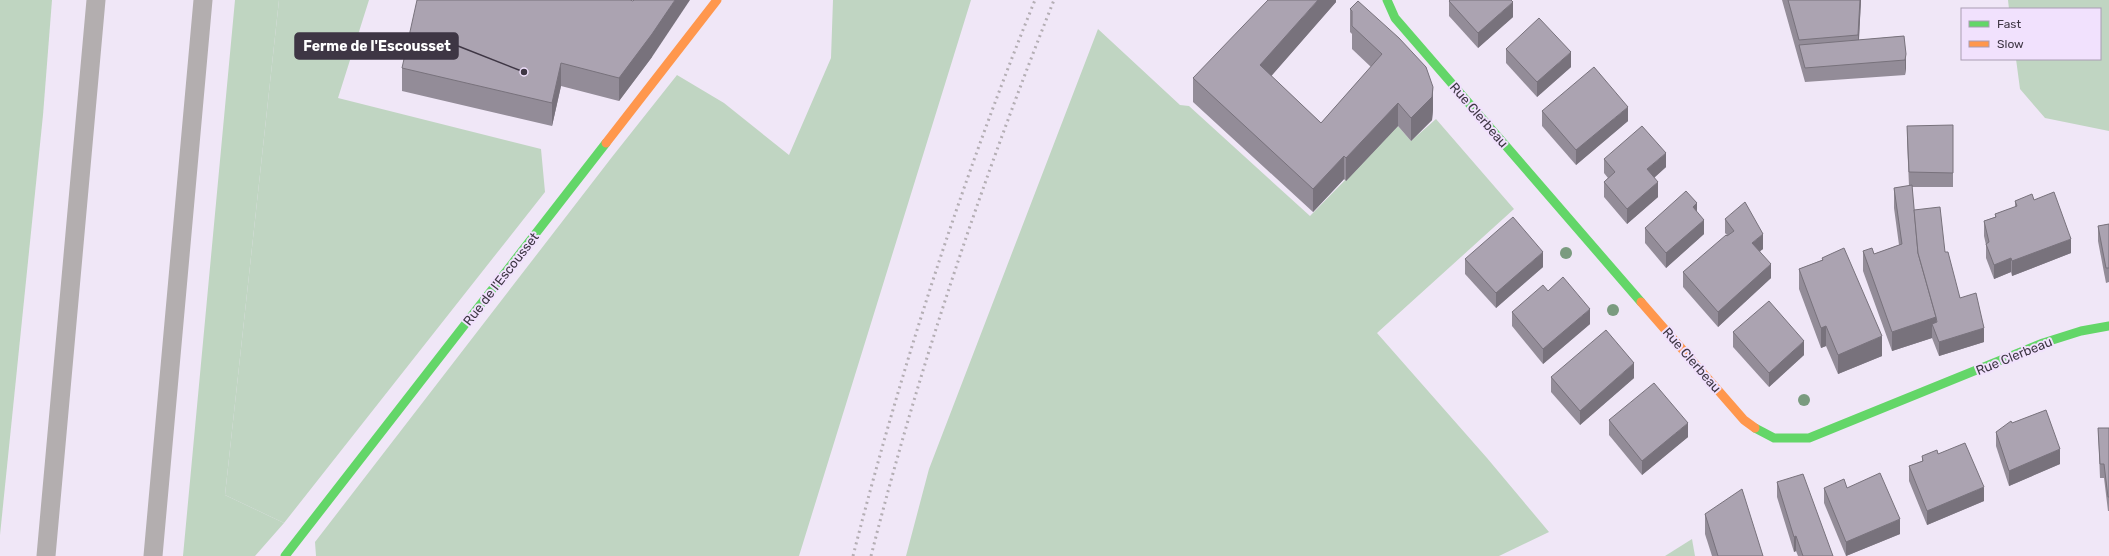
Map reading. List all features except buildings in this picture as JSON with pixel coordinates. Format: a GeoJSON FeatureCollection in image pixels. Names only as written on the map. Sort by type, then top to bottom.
{"type":"FeatureCollection","features":[{"type":"Feature","properties":{"kind":"street","name":"Rue de l'Escousset"},"geometry":{"type":"LineString","coordinates":[[285,556],[717,0]]}},
{"type":"Feature","properties":{"kind":"street","name":"Rue Clerbeau"},"geometry":{"type":"LineString","coordinates":[[1387,0],[1395,18],[1744,420],[1760,433],[1780,441],[1809,438],[2043,343],[2081,331],[2109,326]]}},
{"type":"Feature","properties":{"kind":"lane"},"geometry":{"type":"LineString","coordinates":[[46,556],[96,0]]}},
{"type":"Feature","properties":{"kind":"lane"},"geometry":{"type":"LineString","coordinates":[[153,556],[203,0]]}},
{"type":"Feature","properties":{"kind":"green space"},"geometry":{"type":"Polygon","coordinates":[[[0,0],[52,0],[43,115],[0,535],[0,0]]]}},
{"type":"Feature","properties":{"kind":"green space"},"geometry":{"type":"Polygon","coordinates":[[[235,0],[279,0],[225,495],[284,523],[255,556],[183,556],[235,0]]]}},
{"type":"Feature","properties":{"kind":"green space"},"geometry":{"type":"Polygon","coordinates":[[[279,0],[369,0],[338,98],[541,149],[545,192],[284,523],[225,495],[279,0]]]}},
{"type":"Feature","properties":{"kind":"green space"},"geometry":{"type":"Polygon","coordinates":[[[833,0],[971,0],[799,556],[316,556],[315,542],[677,75],[724,103],[789,155],[831,58],[833,0]]]}},
{"type":"Feature","properties":{"kind":"green space"},"geometry":{"type":"Polygon","coordinates":[[[2008,0],[2109,0],[2109,131],[2045,118],[2020,89],[2016,60],[2101,60],[2101,8],[2009,8],[2008,0]]]}},
{"type":"Feature","properties":{"kind":"green space"},"geometry":{"type":"Polygon","coordinates":[[[1098,29],[1180,105],[1189,106],[1310,216],[1398,126],[1411,141],[1436,119],[1514,209],[1377,333],[1487,458],[1549,532],[1499,556],[906,556],[929,469],[1098,29]]]}},
{"type":"Feature","properties":{"kind":"green space"},"geometry":{"type":"Polygon","coordinates":[[[1692,539],[1695,556],[1665,556],[1692,539]]]}},
{"type":"Feature","properties":{"kind":"railway"},"geometry":{"type":"LineString","coordinates":[[853,556],[891,415],[912,345],[958,205],[1008,68],[1035,0]]}},
{"type":"Feature","properties":{"kind":"railway"},"geometry":{"type":"LineString","coordinates":[[871,556],[910,415],[954,275],[977,206],[1027,68],[1054,0]]}},
{"type":"Feature","properties":{"kind":"traffic: fast"},"geometry":{"type":"LineString","coordinates":[[1387,0],[1395,18],[1641,302]]}},
{"type":"Feature","properties":{"kind":"traffic: fast"},"geometry":{"type":"LineString","coordinates":[[285,556],[606,143]]}},
{"type":"Feature","properties":{"kind":"traffic: fast"},"geometry":{"type":"LineString","coordinates":[[1755,428],[1774,438],[1809,438],[2043,343],[2081,331],[2109,326]]}},
{"type":"Feature","properties":{"kind":"traffic: slow"},"geometry":{"type":"LineString","coordinates":[[606,143],[717,0]]}},
{"type":"Feature","properties":{"kind":"traffic: slow"},"geometry":{"type":"LineString","coordinates":[[1641,302],[1744,420],[1755,428]]}},
{"type":"Feature","properties":{"kind":"place","name":"Ferme de l'Escousset"},"geometry":{"type":"Point","coordinates":[524,72]}}]}
